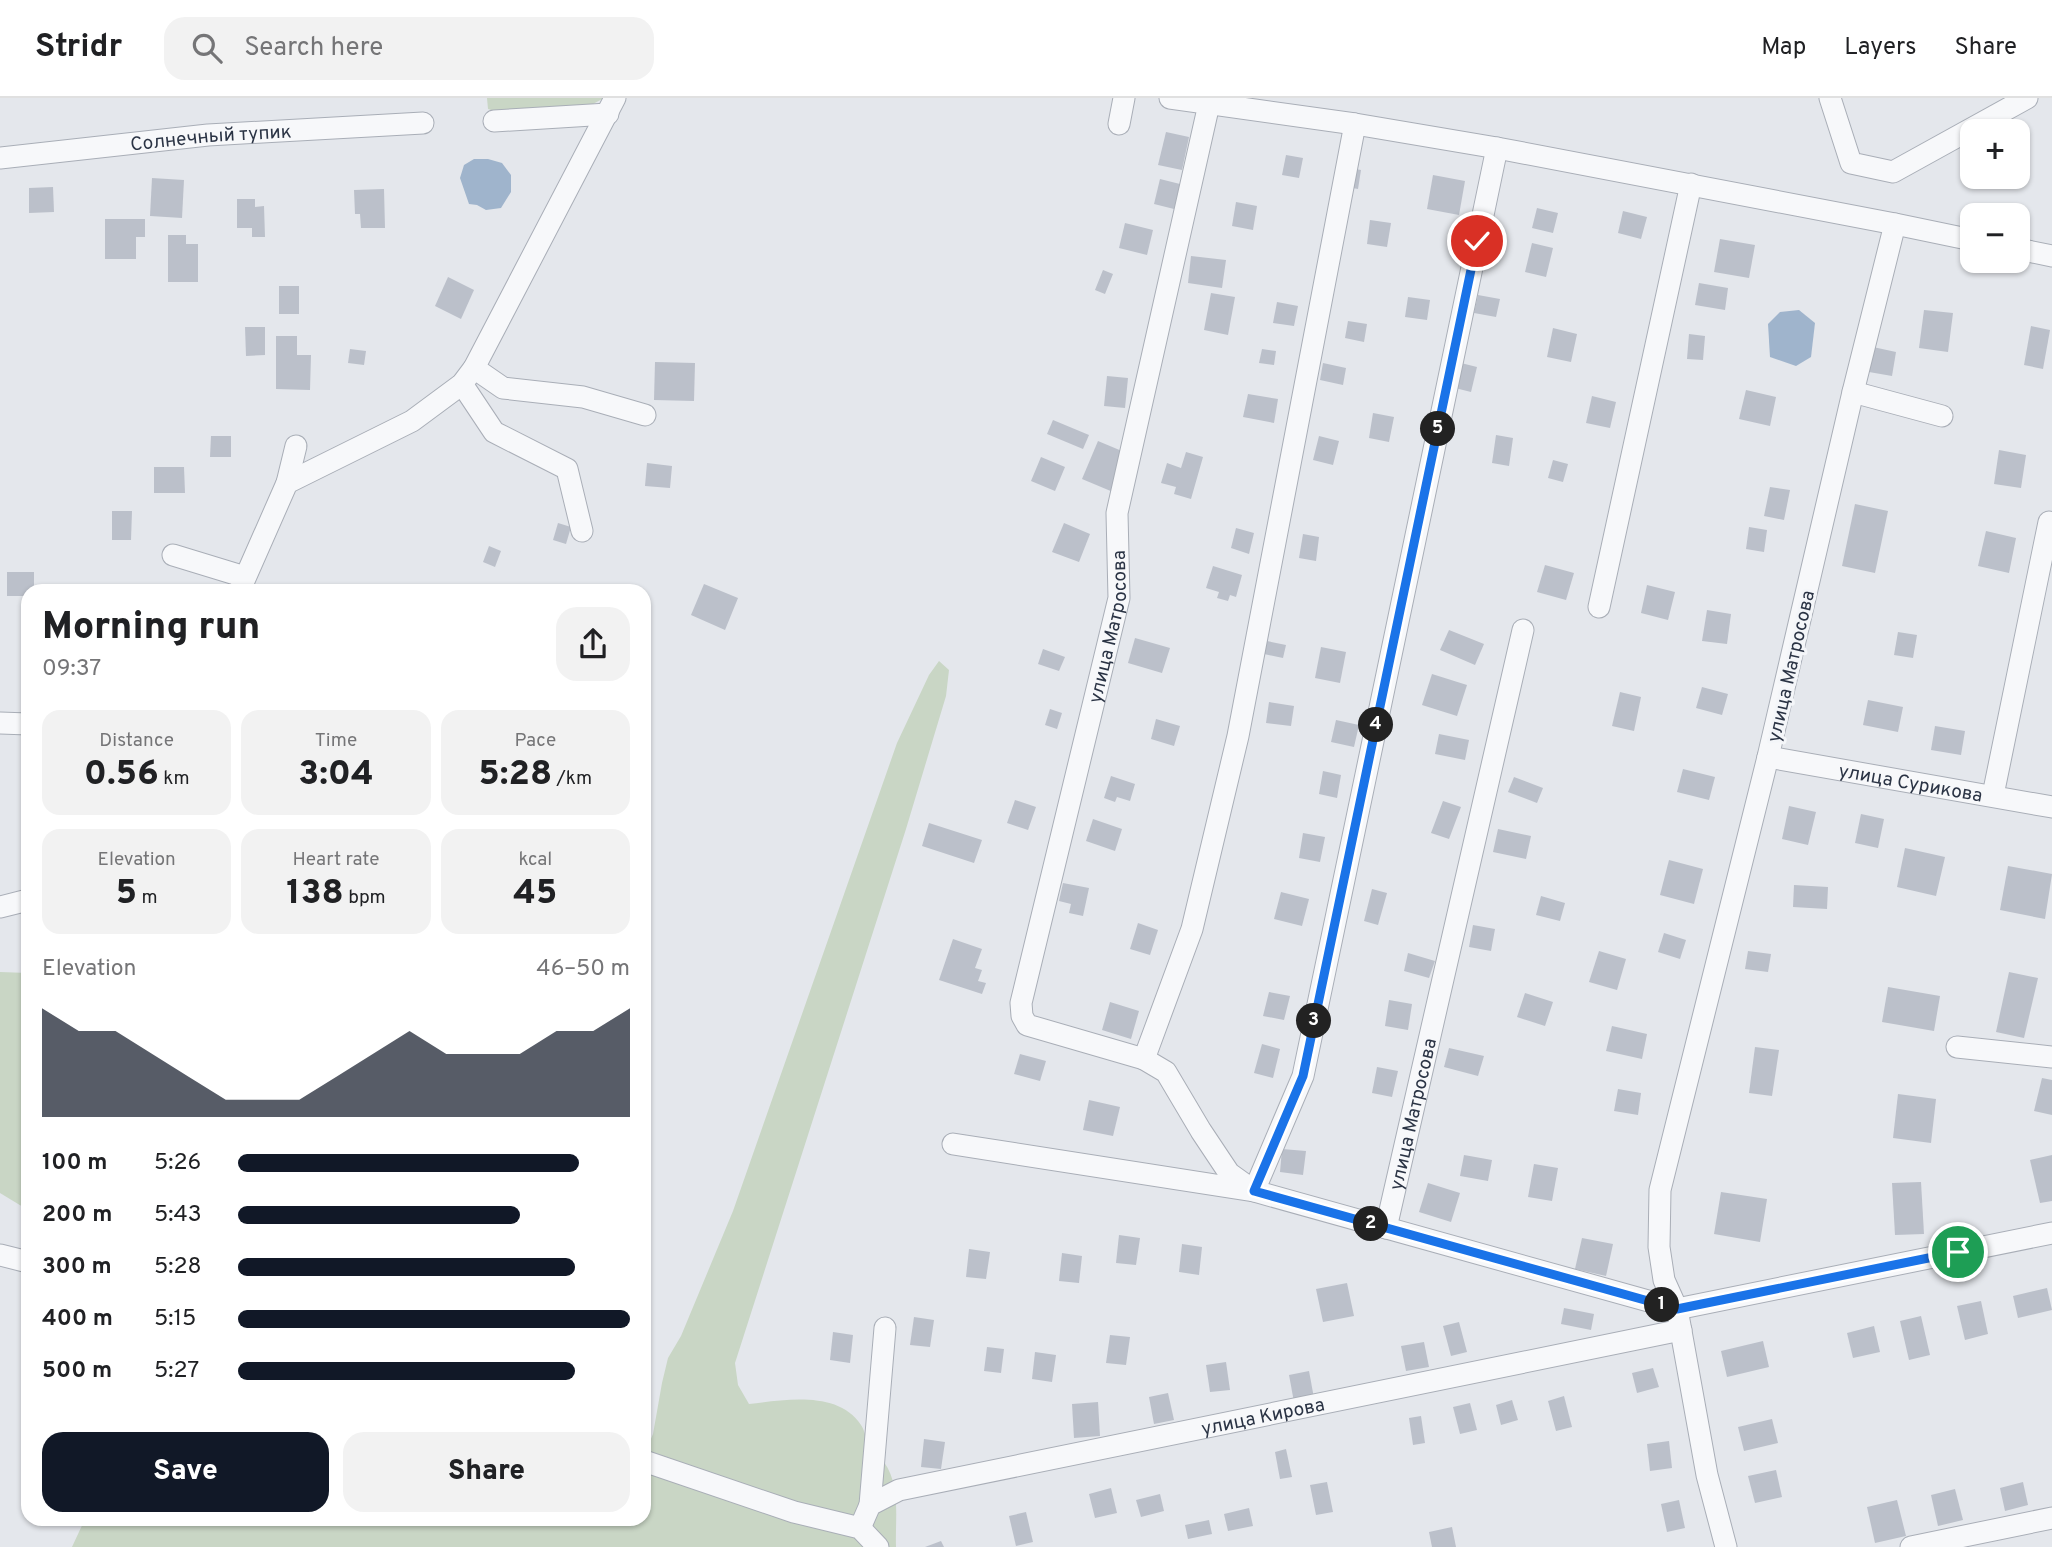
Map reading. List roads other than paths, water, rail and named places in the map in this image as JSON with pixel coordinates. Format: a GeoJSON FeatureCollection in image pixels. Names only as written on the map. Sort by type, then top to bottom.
{"type":"FeatureCollection","features":[{"type":"Feature","properties":{"kind":"street"},"geometry":{"type":"LineString","coordinates":[[1119,124],[1124,98]]}},
{"type":"Feature","properties":{"kind":"street"},"geometry":{"type":"LineString","coordinates":[[1170,98],[1355,124],[1497,148],[1960,238]]}},
{"type":"Feature","properties":{"kind":"street"},"geometry":{"type":"LineString","coordinates":[[1830,98],[1851,163],[1894,172],[2027,98]]}},
{"type":"Feature","properties":{"kind":"street","name":"улица Матросова"},"geometry":{"type":"LineString","coordinates":[[1209,104],[1117,513],[1119,598],[1021,1003],[1022,1016],[1027,1026],[1144,1059],[1166,1072],[1229,1173],[1254,1191]]}},
{"type":"Feature","properties":{"kind":"street"},"geometry":{"type":"LineString","coordinates":[[494,121],[612,106]]}},
{"type":"Feature","properties":{"kind":"street"},"geometry":{"type":"LineString","coordinates":[[287,483],[412,421],[468,376],[612,106]]}},
{"type":"Feature","properties":{"kind":"street","name":"Солнечный тупик"},"geometry":{"type":"LineString","coordinates":[[0,158],[208,135],[423,123]]}},
{"type":"Feature","properties":{"kind":"street"},"geometry":{"type":"LineString","coordinates":[[1144,1059],[1192,929],[1238,736],[1355,124]]}},
{"type":"Feature","properties":{"kind":"street"},"geometry":{"type":"LineString","coordinates":[[1254,1191],[1303,1076],[1497,148]]}},
{"type":"Feature","properties":{"kind":"street"},"geometry":{"type":"LineString","coordinates":[[1600,607],[1691,184]]}},
{"type":"Feature","properties":{"kind":"street","name":"улица Матросова"},"geometry":{"type":"LineString","coordinates":[[1726,1547],[1707,1475],[1679,1320],[1664,1280],[1659,1247],[1660,1190],[1769,757],[1853,391],[1895,224]]}},
{"type":"Feature","properties":{"kind":"street"},"geometry":{"type":"LineString","coordinates":[[2030,251],[2052,256]]}},
{"type":"Feature","properties":{"kind":"street"},"geometry":{"type":"LineString","coordinates":[[468,376],[503,388],[583,397],[645,415]]}},
{"type":"Feature","properties":{"kind":"street"},"geometry":{"type":"LineString","coordinates":[[468,376],[494,432],[567,469],[582,531]]}},
{"type":"Feature","properties":{"kind":"street"},"geometry":{"type":"LineString","coordinates":[[1853,391],[1942,416]]}},
{"type":"Feature","properties":{"kind":"street"},"geometry":{"type":"LineString","coordinates":[[173,555],[242,584],[287,483],[296,446]]}},
{"type":"Feature","properties":{"kind":"street"},"geometry":{"type":"LineString","coordinates":[[1993,795],[2049,523]]}},
{"type":"Feature","properties":{"kind":"street","name":"улица Матросова"},"geometry":{"type":"LineString","coordinates":[[1386,1228],[1523,630]]}},
{"type":"Feature","properties":{"kind":"street"},"geometry":{"type":"LineString","coordinates":[[0,723],[21,724]]}},
{"type":"Feature","properties":{"kind":"street","name":"улица Сурикова"},"geometry":{"type":"LineString","coordinates":[[1769,757],[2052,807]]}},
{"type":"Feature","properties":{"kind":"street"},"geometry":{"type":"LineString","coordinates":[[0,907],[21,902]]}},
{"type":"Feature","properties":{"kind":"street"},"geometry":{"type":"LineString","coordinates":[[1957,1047],[2052,1057]]}},
{"type":"Feature","properties":{"kind":"street","name":"улица Матросова"},"geometry":{"type":"LineString","coordinates":[[953,1144],[1254,1191],[1386,1228],[1679,1320]]}},
{"type":"Feature","properties":{"kind":"street","name":"улица Кирова"},"geometry":{"type":"LineString","coordinates":[[870,1505],[899,1490],[1679,1320],[2052,1233]]}},
{"type":"Feature","properties":{"kind":"street"},"geometry":{"type":"LineString","coordinates":[[0,1255],[21,1260]]}},
{"type":"Feature","properties":{"kind":"street"},"geometry":{"type":"LineString","coordinates":[[860,1528],[870,1505],[884,1328]]}},
{"type":"Feature","properties":{"kind":"street"},"geometry":{"type":"LineString","coordinates":[[651,1463],[794,1512],[860,1528],[878,1547]]}},
{"type":"Feature","properties":{"kind":"street"},"geometry":{"type":"LineString","coordinates":[[1911,1547],[2052,1518]]}},
{"type":"Feature","properties":{"kind":"water"},"geometry":{"type":"Polygon","coordinates":[[[474,159],[502,163],[511,175],[511,192],[501,208],[486,210],[469,204],[460,178],[464,165],[474,159]]]}},
{"type":"Feature","properties":{"kind":"water"},"geometry":{"type":"Polygon","coordinates":[[[1799,310],[1815,323],[1811,357],[1796,366],[1770,357],[1768,324],[1780,312],[1799,310]]]}}]}
